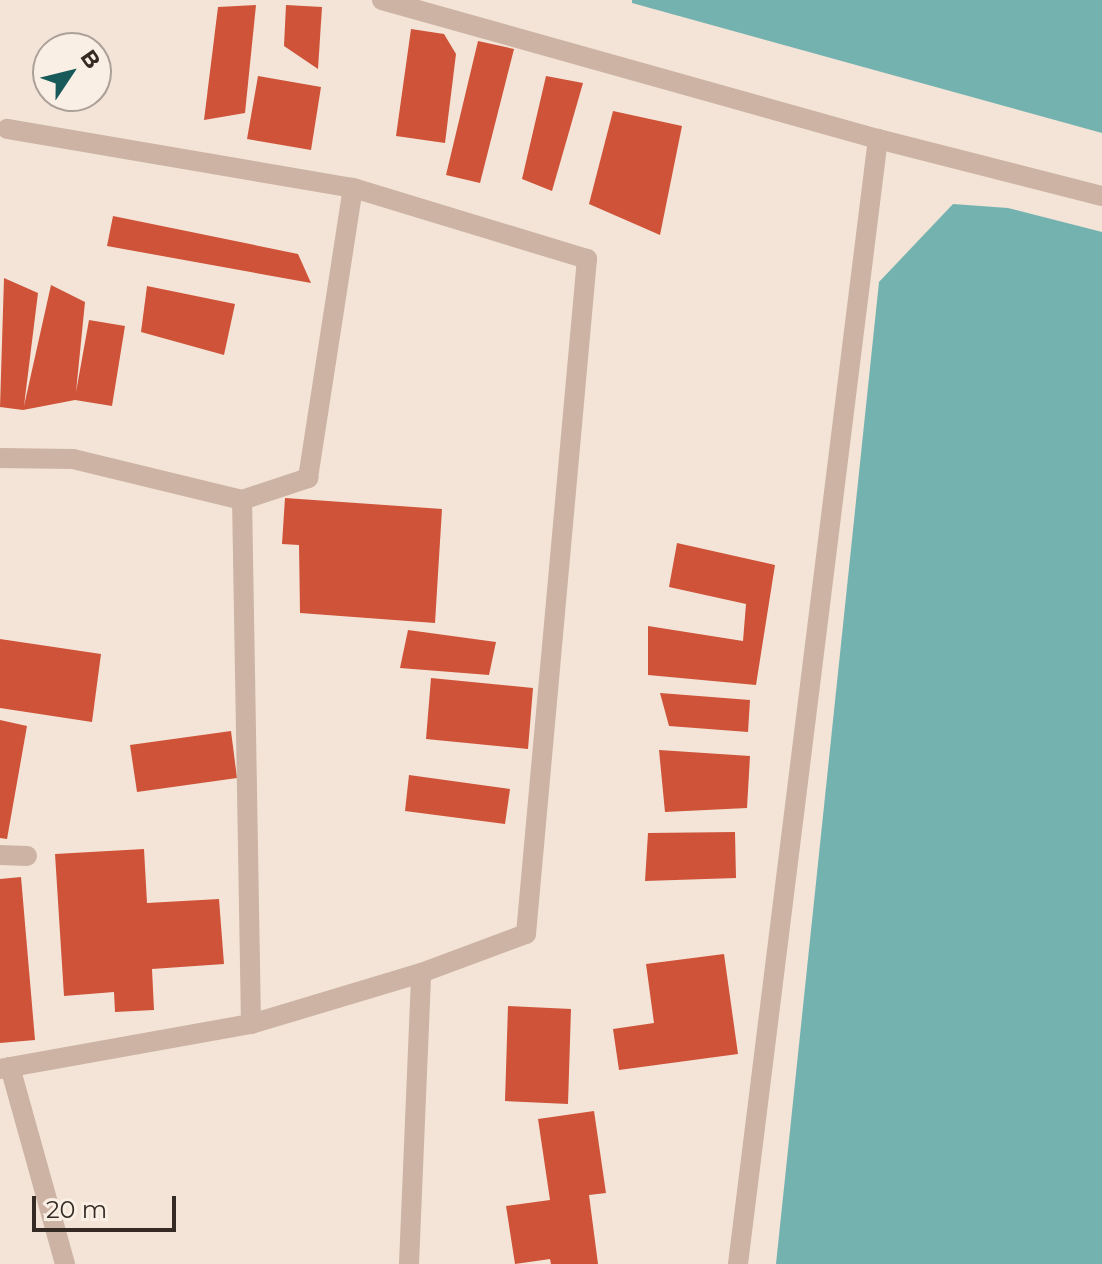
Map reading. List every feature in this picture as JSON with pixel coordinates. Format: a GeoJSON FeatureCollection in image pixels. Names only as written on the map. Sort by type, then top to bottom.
{"type":"FeatureCollection","features":[{"type":"Feature","properties":{"kind":"street"},"geometry":{"type":"LineString","coordinates":[[382,0],[878,139],[1102,196]]}},
{"type":"Feature","properties":{"kind":"street"},"geometry":{"type":"LineString","coordinates":[[7,129],[353,188],[587,259],[526,934],[421,973],[251,1024],[5,1068],[65,1264]]}},
{"type":"Feature","properties":{"kind":"street"},"geometry":{"type":"LineString","coordinates":[[738,1264],[878,139]]}},
{"type":"Feature","properties":{"kind":"street"},"geometry":{"type":"LineString","coordinates":[[0,458],[73,459],[242,500],[308,478],[353,188]]}},
{"type":"Feature","properties":{"kind":"street"},"geometry":{"type":"LineString","coordinates":[[242,500],[251,1024]]}},
{"type":"Feature","properties":{"kind":"street"},"geometry":{"type":"LineString","coordinates":[[0,855],[27,856]]}},
{"type":"Feature","properties":{"kind":"street"},"geometry":{"type":"LineString","coordinates":[[409,1264],[421,973]]}},
{"type":"Feature","properties":{"kind":"water"},"geometry":{"type":"Polygon","coordinates":[[[632,0],[1102,0],[1102,133],[632,3],[632,0]]]}},
{"type":"Feature","properties":{"kind":"water"},"geometry":{"type":"Polygon","coordinates":[[[953,204],[1008,208],[1102,232],[1102,1264],[776,1264],[879,282],[953,204]]]}},
{"type":"Feature","properties":{"kind":"building"},"geometry":{"type":"Polygon","coordinates":[[[256,5],[245,113],[204,120],[218,7],[256,5]]]}},
{"type":"Feature","properties":{"kind":"building"},"geometry":{"type":"Polygon","coordinates":[[[286,5],[322,7],[318,69],[284,46],[286,5]]]}},
{"type":"Feature","properties":{"kind":"building"},"geometry":{"type":"Polygon","coordinates":[[[411,29],[444,34],[456,54],[445,143],[396,136],[411,29]]]}},
{"type":"Feature","properties":{"kind":"building"},"geometry":{"type":"Polygon","coordinates":[[[478,41],[514,49],[480,183],[446,175],[478,41]]]}},
{"type":"Feature","properties":{"kind":"building"},"geometry":{"type":"Polygon","coordinates":[[[258,76],[321,87],[311,150],[247,139],[258,76]]]}},
{"type":"Feature","properties":{"kind":"building"},"geometry":{"type":"Polygon","coordinates":[[[546,76],[583,83],[552,191],[522,179],[546,76]]]}},
{"type":"Feature","properties":{"kind":"building"},"geometry":{"type":"Polygon","coordinates":[[[613,111],[682,126],[660,235],[589,204],[613,111]]]}},
{"type":"Feature","properties":{"kind":"building"},"geometry":{"type":"Polygon","coordinates":[[[113,216],[298,254],[311,283],[107,246],[113,216]]]}},
{"type":"Feature","properties":{"kind":"building"},"geometry":{"type":"Polygon","coordinates":[[[4,278],[38,293],[24,406],[51,285],[85,302],[76,392],[89,320],[125,326],[112,406],[75,400],[23,410],[0,407],[4,278]]]}},
{"type":"Feature","properties":{"kind":"building"},"geometry":{"type":"Polygon","coordinates":[[[147,286],[235,304],[224,355],[141,332],[147,286]]]}},
{"type":"Feature","properties":{"kind":"building"},"geometry":{"type":"Polygon","coordinates":[[[285,498],[442,509],[435,623],[300,613],[299,545],[282,544],[285,498]]]}},
{"type":"Feature","properties":{"kind":"building"},"geometry":{"type":"Polygon","coordinates":[[[677,543],[775,565],[756,685],[648,675],[648,626],[743,641],[746,604],[669,587],[677,543]]]}},
{"type":"Feature","properties":{"kind":"building"},"geometry":{"type":"Polygon","coordinates":[[[408,630],[496,642],[489,675],[400,668],[408,630]]]}},
{"type":"Feature","properties":{"kind":"building"},"geometry":{"type":"Polygon","coordinates":[[[0,639],[101,654],[92,722],[0,708],[0,639]]]}},
{"type":"Feature","properties":{"kind":"building"},"geometry":{"type":"Polygon","coordinates":[[[431,678],[533,688],[528,749],[426,739],[431,678]]]}},
{"type":"Feature","properties":{"kind":"building"},"geometry":{"type":"Polygon","coordinates":[[[660,693],[750,700],[748,732],[669,726],[660,693]]]}},
{"type":"Feature","properties":{"kind":"building"},"geometry":{"type":"Polygon","coordinates":[[[0,720],[27,726],[7,839],[0,838],[0,720]]]}},
{"type":"Feature","properties":{"kind":"building"},"geometry":{"type":"Polygon","coordinates":[[[231,731],[237,778],[137,792],[130,745],[231,731]]]}},
{"type":"Feature","properties":{"kind":"building"},"geometry":{"type":"Polygon","coordinates":[[[659,750],[750,756],[747,808],[665,812],[659,750]]]}},
{"type":"Feature","properties":{"kind":"building"},"geometry":{"type":"Polygon","coordinates":[[[409,775],[510,789],[505,824],[405,811],[409,775]]]}},
{"type":"Feature","properties":{"kind":"building"},"geometry":{"type":"Polygon","coordinates":[[[735,832],[736,878],[645,881],[648,833],[735,832]]]}},
{"type":"Feature","properties":{"kind":"building"},"geometry":{"type":"Polygon","coordinates":[[[144,849],[147,903],[219,899],[224,964],[152,969],[154,1010],[115,1012],[114,992],[64,996],[55,854],[144,849]]]}},
{"type":"Feature","properties":{"kind":"building"},"geometry":{"type":"Polygon","coordinates":[[[21,877],[35,1040],[0,1043],[0,879],[21,877]]]}},
{"type":"Feature","properties":{"kind":"building"},"geometry":{"type":"Polygon","coordinates":[[[724,954],[738,1054],[619,1070],[613,1029],[654,1023],[646,964],[724,954]]]}},
{"type":"Feature","properties":{"kind":"building"},"geometry":{"type":"Polygon","coordinates":[[[508,1006],[571,1009],[568,1104],[505,1101],[508,1006]]]}},
{"type":"Feature","properties":{"kind":"building"},"geometry":{"type":"Polygon","coordinates":[[[594,1111],[606,1193],[589,1195],[598,1264],[551,1264],[550,1259],[515,1264],[506,1206],[550,1200],[538,1119],[594,1111]]]}}]}
